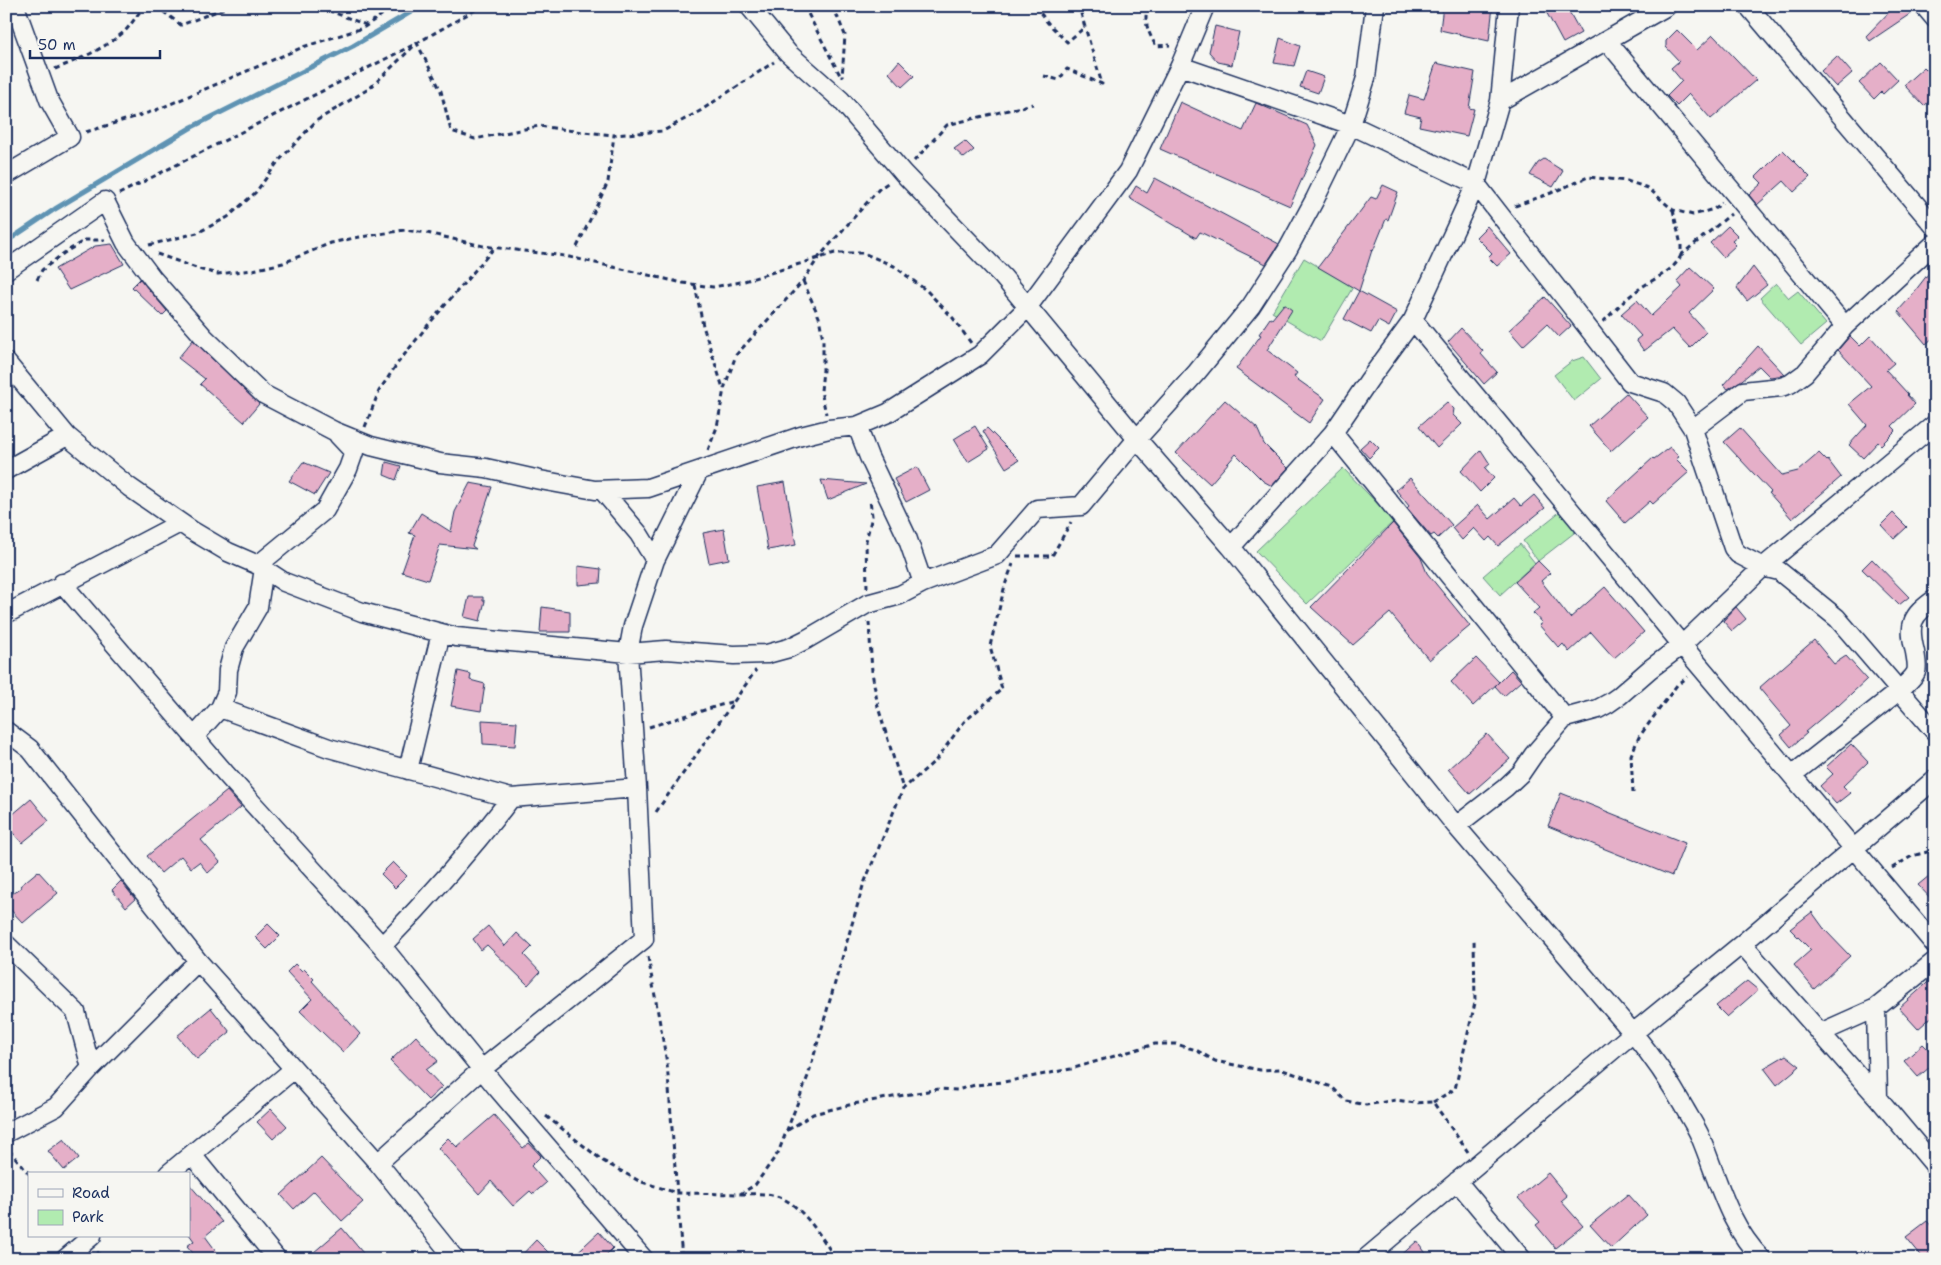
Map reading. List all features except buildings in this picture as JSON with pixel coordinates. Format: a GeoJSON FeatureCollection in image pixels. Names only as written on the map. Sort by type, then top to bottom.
{"type":"FeatureCollection","features":[{"type":"Feature","properties":{"kind":"street"},"geometry":{"type":"LineString","coordinates":[[749,6],[788,53],[841,100],[904,173],[1003,277],[1137,439],[1231,548],[1456,826],[1634,1033],[1659,1066],[1696,1127],[1737,1226],[1762,1259]]}},
{"type":"Feature","properties":{"kind":"street"},"geometry":{"type":"LineString","coordinates":[[6,270],[105,201],[126,243],[152,279],[204,337],[263,394],[334,431],[371,446],[440,463],[486,468],[540,480],[602,490],[648,488],[801,436],[829,429],[857,426],[888,413],[980,355],[1027,308],[1128,171],[1180,66],[1205,6]]}},
{"type":"Feature","properties":{"kind":"street"},"geometry":{"type":"LineString","coordinates":[[6,362],[67,436],[129,487],[180,523],[228,552],[261,567],[284,582],[362,612],[456,637],[628,653],[666,650],[734,655],[768,654],[789,648],[807,639],[868,604],[900,594],[923,583],[997,555],[1038,509],[1081,506],[1137,439],[1197,372],[1251,306],[1288,249],[1351,125],[1366,78],[1375,6]]}},
{"type":"Feature","properties":{"kind":"street"},"geometry":{"type":"LineString","coordinates":[[1231,548],[1333,433],[1413,320],[1476,184],[1500,101],[1509,6]]}},
{"type":"Feature","properties":{"kind":"street"},"geometry":{"type":"LineString","coordinates":[[1500,101],[1667,6]]}},
{"type":"Feature","properties":{"kind":"street"},"geometry":{"type":"LineString","coordinates":[[1748,6],[1935,227]]}},
{"type":"Feature","properties":{"kind":"street"},"geometry":{"type":"LineString","coordinates":[[1924,6],[1935,19]]}},
{"type":"Feature","properties":{"kind":"street"},"geometry":{"type":"LineString","coordinates":[[6,175],[70,137],[49,100],[12,9]]}},
{"type":"Feature","properties":{"kind":"street"},"geometry":{"type":"LineString","coordinates":[[1607,40],[1845,326]]}},
{"type":"Feature","properties":{"kind":"street"},"geometry":{"type":"LineString","coordinates":[[1180,66],[1351,125],[1476,184],[1630,382],[1664,393],[1676,402],[1693,428],[1733,548],[1738,554],[1763,567],[1779,571],[1830,612],[1935,732]]}},
{"type":"Feature","properties":{"kind":"street"},"geometry":{"type":"LineString","coordinates":[[1693,428],[1744,391],[1771,389],[1790,384],[1805,373],[1845,326],[1935,243]]}},
{"type":"Feature","properties":{"kind":"street"},"geometry":{"type":"LineString","coordinates":[[1413,320],[1682,645],[1935,945]]}},
{"type":"Feature","properties":{"kind":"street"},"geometry":{"type":"LineString","coordinates":[[1456,826],[1505,788],[1520,773],[1565,718],[1609,704],[1682,645],[1763,567],[1935,424]]}},
{"type":"Feature","properties":{"kind":"street"},"geometry":{"type":"LineString","coordinates":[[857,426],[869,457],[907,537],[923,583]]}},
{"type":"Feature","properties":{"kind":"street"},"geometry":{"type":"LineString","coordinates":[[194,737],[220,708],[227,692],[228,670],[234,648],[258,607],[261,567],[325,510],[348,469],[354,452],[334,431]]}},
{"type":"Feature","properties":{"kind":"street"},"geometry":{"type":"LineString","coordinates":[[1333,433],[1565,718]]}},
{"type":"Feature","properties":{"kind":"street"},"geometry":{"type":"LineString","coordinates":[[6,470],[67,436]]}},
{"type":"Feature","properties":{"kind":"street"},"geometry":{"type":"LineString","coordinates":[[378,1163],[482,1069],[644,938],[634,732],[628,653],[633,626],[655,560],[698,472]]}},
{"type":"Feature","properties":{"kind":"street"},"geometry":{"type":"LineString","coordinates":[[602,490],[639,534],[655,560]]}},
{"type":"Feature","properties":{"kind":"street"},"geometry":{"type":"LineString","coordinates":[[6,614],[62,583],[180,523]]}},
{"type":"Feature","properties":{"kind":"street"},"geometry":{"type":"LineString","coordinates":[[62,583],[194,737],[382,946],[482,1069],[644,1259]]}},
{"type":"Feature","properties":{"kind":"street"},"geometry":{"type":"LineString","coordinates":[[1792,775],[1900,690],[1912,678],[1916,671],[1917,660],[1911,635],[1912,621],[1921,610],[1935,599]]}},
{"type":"Feature","properties":{"kind":"street"},"geometry":{"type":"LineString","coordinates":[[408,770],[441,633]]}},
{"type":"Feature","properties":{"kind":"street"},"geometry":{"type":"LineString","coordinates":[[220,708],[329,748],[511,798],[637,788]]}},
{"type":"Feature","properties":{"kind":"street"},"geometry":{"type":"LineString","coordinates":[[6,731],[30,749],[198,961],[378,1163],[455,1259]]}},
{"type":"Feature","properties":{"kind":"street"},"geometry":{"type":"LineString","coordinates":[[1365,1259],[1742,944],[1935,779]]}},
{"type":"Feature","properties":{"kind":"street"},"geometry":{"type":"LineString","coordinates":[[382,946],[424,904],[468,853],[511,798]]}},
{"type":"Feature","properties":{"kind":"street"},"geometry":{"type":"LineString","coordinates":[[6,944],[76,1012],[91,1068]]}},
{"type":"Feature","properties":{"kind":"street"},"geometry":{"type":"LineString","coordinates":[[1742,944],[1878,1098],[1935,1166]]}},
{"type":"Feature","properties":{"kind":"street"},"geometry":{"type":"LineString","coordinates":[[1820,1033],[1876,1008],[1935,960]]}},
{"type":"Feature","properties":{"kind":"street"},"geometry":{"type":"LineString","coordinates":[[6,1133],[56,1107],[91,1068],[198,961]]}},
{"type":"Feature","properties":{"kind":"street"},"geometry":{"type":"LineString","coordinates":[[1876,1008],[1878,1098]]}},
{"type":"Feature","properties":{"kind":"street"},"geometry":{"type":"LineString","coordinates":[[171,1172],[294,1069]]}},
{"type":"Feature","properties":{"kind":"street"},"geometry":{"type":"LineString","coordinates":[[192,1155],[277,1259]]}},
{"type":"Feature","properties":{"kind":"street"},"geometry":{"type":"LineString","coordinates":[[1457,1181],[1522,1259]]}},
{"type":"Feature","properties":{"kind":"street"},"geometry":{"type":"LineString","coordinates":[[65,1259],[90,1238]]}},
{"type":"Feature","properties":{"kind":"path"},"geometry":{"type":"LineString","coordinates":[[40,74],[107,44],[126,30],[136,14],[145,6]]}},
{"type":"Feature","properties":{"kind":"path"},"geometry":{"type":"LineString","coordinates":[[156,6],[181,25],[230,6]]}},
{"type":"Feature","properties":{"kind":"path"},"geometry":{"type":"LineString","coordinates":[[311,6],[325,9],[367,26]]}},
{"type":"Feature","properties":{"kind":"path"},"geometry":{"type":"LineString","coordinates":[[70,137],[154,111],[303,47],[367,26],[394,6]]}},
{"type":"Feature","properties":{"kind":"path"},"geometry":{"type":"LineString","coordinates":[[105,201],[417,43],[482,6]]}},
{"type":"Feature","properties":{"kind":"path"},"geometry":{"type":"LineString","coordinates":[[804,6],[842,80],[845,35],[833,6]]}},
{"type":"Feature","properties":{"kind":"path"},"geometry":{"type":"LineString","coordinates":[[1035,6],[1048,23],[1067,42],[1085,27]]}},
{"type":"Feature","properties":{"kind":"path"},"geometry":{"type":"LineString","coordinates":[[1044,76],[1059,80],[1067,69],[1102,84],[1080,6]]}},
{"type":"Feature","properties":{"kind":"path"},"geometry":{"type":"LineString","coordinates":[[1148,6],[1145,23],[1156,46],[1173,44]]}},
{"type":"Feature","properties":{"kind":"path"},"geometry":{"type":"LineString","coordinates":[[417,43],[441,91],[451,131],[475,139],[539,126],[614,135],[663,130],[700,110],[788,53]]}},
{"type":"Feature","properties":{"kind":"path"},"geometry":{"type":"LineString","coordinates":[[37,280],[42,270],[85,240],[105,240],[138,247],[197,234],[228,217],[256,192],[277,163],[316,121],[370,88],[417,43]]}},
{"type":"Feature","properties":{"kind":"path"},"geometry":{"type":"LineString","coordinates":[[698,472],[717,428],[724,389],[736,355],[803,282],[819,257],[879,189],[904,173],[946,125],[1033,104]]}},
{"type":"Feature","properties":{"kind":"path"},"geometry":{"type":"LineString","coordinates":[[577,246],[608,182],[614,135]]}},
{"type":"Feature","properties":{"kind":"path"},"geometry":{"type":"LineString","coordinates":[[1499,214],[1588,176],[1626,181],[1648,188],[1673,210],[1693,215],[1714,209],[1738,198]]}},
{"type":"Feature","properties":{"kind":"path"},"geometry":{"type":"LineString","coordinates":[[1592,332],[1624,301],[1645,284],[1655,280],[1667,271],[1681,255],[1736,210],[1738,198]]}},
{"type":"Feature","properties":{"kind":"path"},"geometry":{"type":"LineString","coordinates":[[1673,210],[1681,245],[1681,255]]}},
{"type":"Feature","properties":{"kind":"path"},"geometry":{"type":"LineString","coordinates":[[156,254],[218,274],[253,270],[283,263],[331,243],[405,230],[495,247],[565,256],[696,285],[713,287],[741,282],[835,253],[863,253],[894,266],[927,291],[953,318],[980,355]]}},
{"type":"Feature","properties":{"kind":"path"},"geometry":{"type":"LineString","coordinates":[[359,441],[379,391],[397,364],[495,247]]}},
{"type":"Feature","properties":{"kind":"path"},"geometry":{"type":"LineString","coordinates":[[803,282],[819,317],[823,339],[821,391],[829,429]]}},
{"type":"Feature","properties":{"kind":"path"},"geometry":{"type":"LineString","coordinates":[[696,285],[703,326],[724,389]]}},
{"type":"Feature","properties":{"kind":"path"},"geometry":{"type":"LineString","coordinates":[[869,498],[872,516],[866,541],[872,672],[878,707],[903,789]]}},
{"type":"Feature","properties":{"kind":"path"},"geometry":{"type":"LineString","coordinates":[[740,1194],[754,1185],[778,1153],[808,1076],[864,886],[903,789],[936,760],[964,722],[1002,689],[990,646],[1005,585],[1016,556],[1052,556],[1081,506]]}},
{"type":"Feature","properties":{"kind":"path"},"geometry":{"type":"LineString","coordinates":[[639,835],[768,654]]}},
{"type":"Feature","properties":{"kind":"path"},"geometry":{"type":"LineString","coordinates":[[1633,793],[1631,755],[1639,737],[1677,685],[1694,674],[1705,672]]}},
{"type":"Feature","properties":{"kind":"path"},"geometry":{"type":"LineString","coordinates":[[634,732],[734,701]]}},
{"type":"Feature","properties":{"kind":"path"},"geometry":{"type":"LineString","coordinates":[[1878,876],[1912,856],[1935,850]]}},
{"type":"Feature","properties":{"kind":"path"},"geometry":{"type":"LineString","coordinates":[[787,1130],[813,1114],[853,1104],[939,1089],[957,1090],[975,1085],[1004,1082],[1071,1068],[1155,1044],[1176,1044],[1196,1050],[1215,1062],[1260,1070],[1280,1069],[1332,1088],[1346,1101],[1366,1105],[1396,1100],[1415,1103],[1434,1102],[1455,1089],[1462,1062],[1475,1003],[1474,937]]}},
{"type":"Feature","properties":{"kind":"path"},"geometry":{"type":"LineString","coordinates":[[644,938],[668,1063],[682,1259]]}},
{"type":"Feature","properties":{"kind":"path"},"geometry":{"type":"LineString","coordinates":[[1434,1102],[1477,1164]]}},
{"type":"Feature","properties":{"kind":"path"},"geometry":{"type":"LineString","coordinates":[[542,1113],[603,1161],[639,1181],[677,1193],[771,1195],[782,1198],[804,1214],[836,1259]]}},
{"type":"Feature","properties":{"kind":"path"},"geometry":{"type":"LineString","coordinates":[[6,1147],[28,1172]]}},
{"type":"Feature","properties":{"kind":"shaded area"},"geometry":{"type":"Polygon","coordinates":[[[86,1243],[99,1259],[68,1259],[86,1243]]]}},
{"type":"Feature","properties":{"kind":"green space"},"geometry":{"type":"Polygon","coordinates":[[[1304,258],[1353,287],[1321,341],[1272,312],[1304,258]]]}},
{"type":"Feature","properties":{"kind":"green space"},"geometry":{"type":"Polygon","coordinates":[[[1776,283],[1789,298],[1798,291],[1826,324],[1801,345],[1760,298],[1776,283]]]}},
{"type":"Feature","properties":{"kind":"green space"},"geometry":{"type":"Polygon","coordinates":[[[1584,357],[1601,379],[1574,401],[1554,375],[1572,361],[1584,357]]]}},
{"type":"Feature","properties":{"kind":"green space"},"geometry":{"type":"Polygon","coordinates":[[[1343,468],[1394,521],[1307,604],[1256,551],[1343,468]]]}},
{"type":"Feature","properties":{"kind":"green space"},"geometry":{"type":"Polygon","coordinates":[[[1567,506],[1583,526],[1538,561],[1523,541],[1567,506]]]}},
{"type":"Feature","properties":{"kind":"green space"},"geometry":{"type":"Polygon","coordinates":[[[1520,544],[1535,563],[1500,595],[1483,576],[1520,544]]]}},
{"type":"Feature","properties":{"kind":"waterway"},"geometry":{"type":"LineString","coordinates":[[6,242],[55,209],[192,127],[353,46],[421,6]]}}]}
